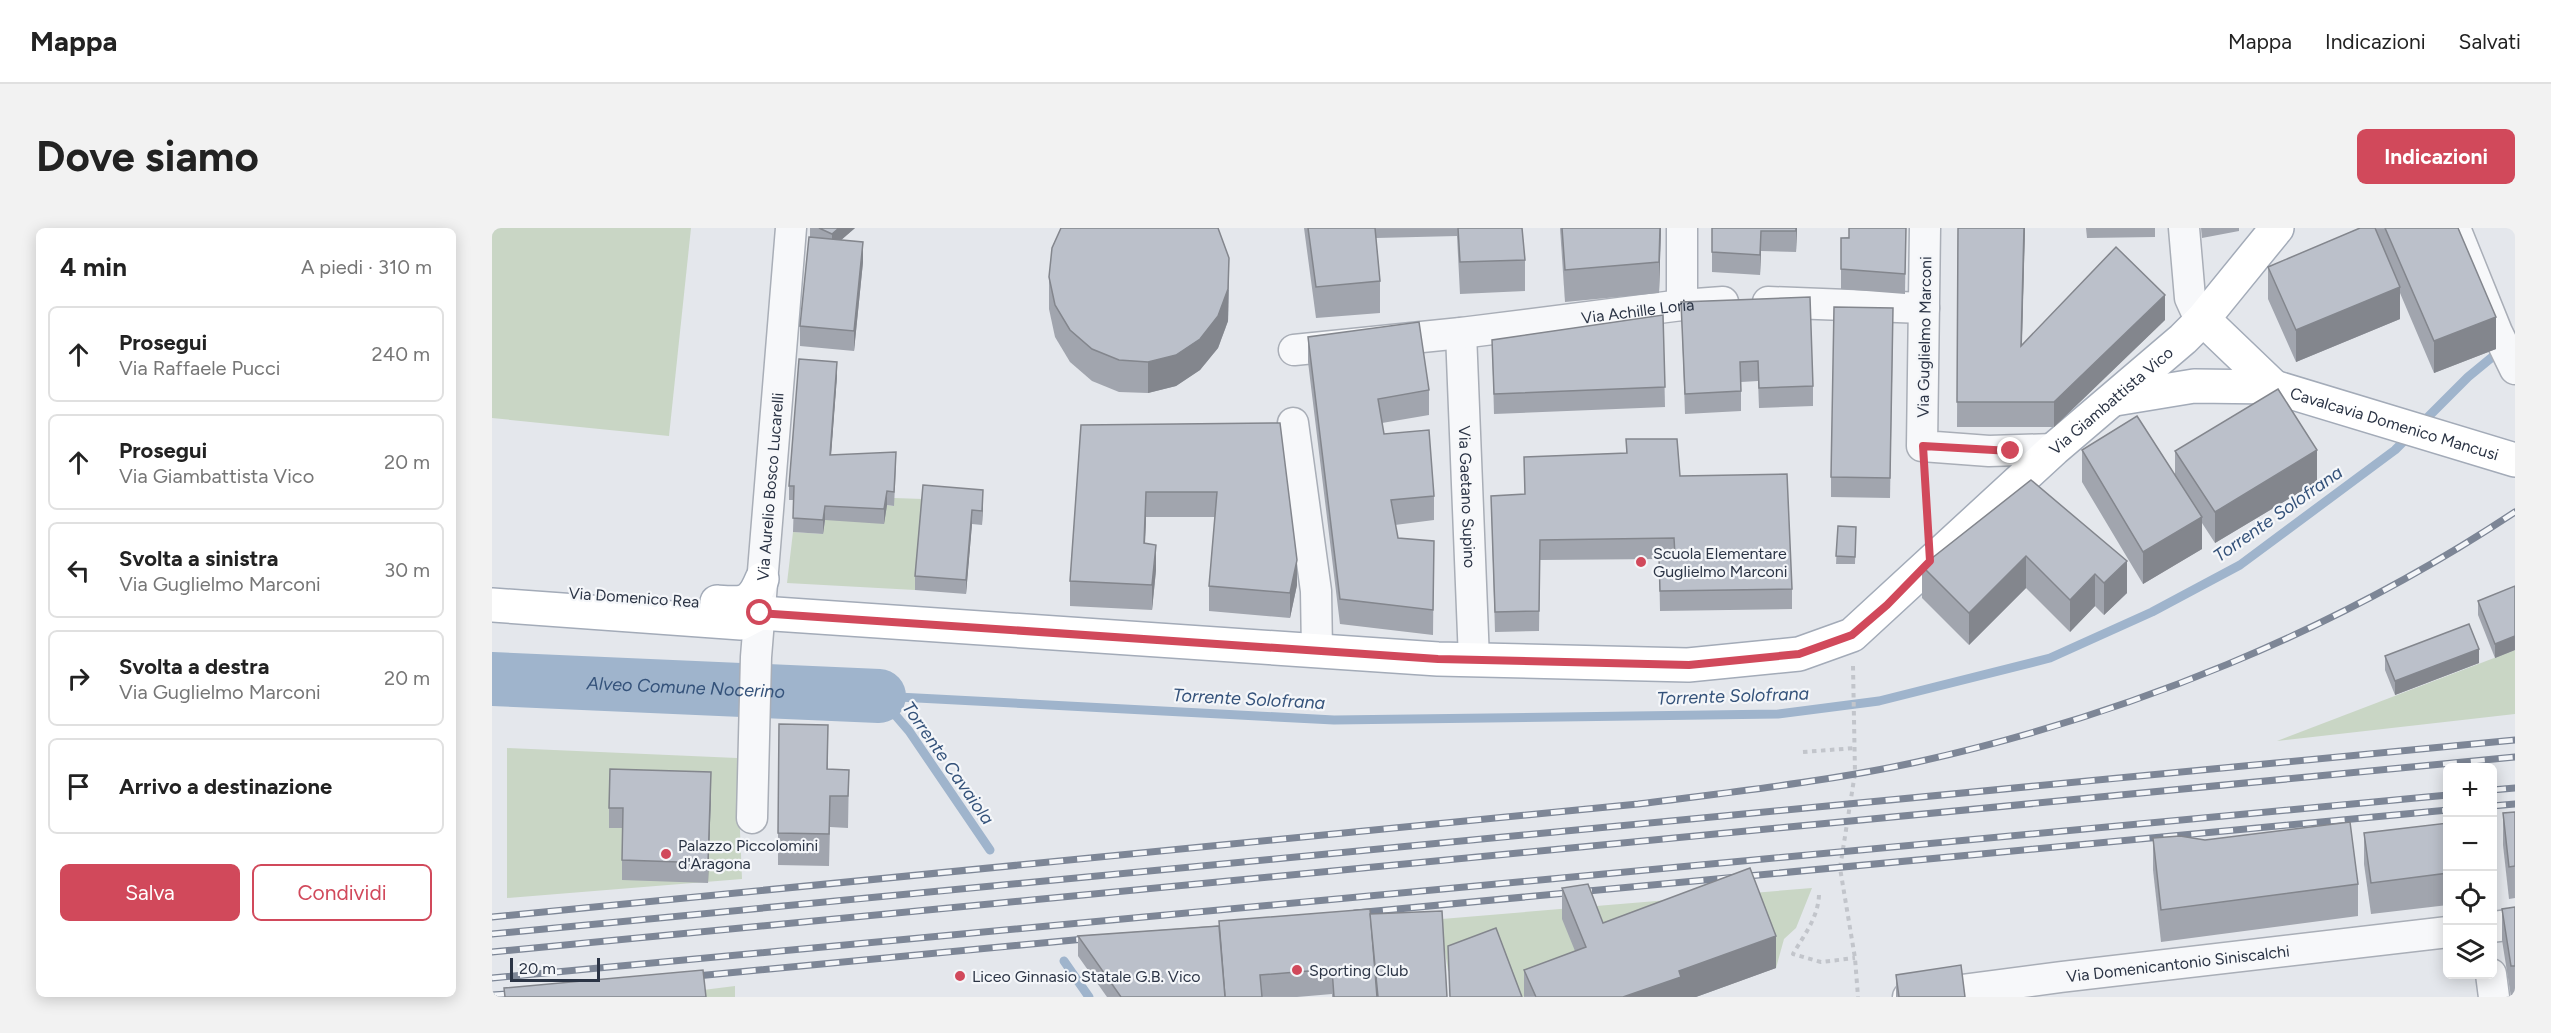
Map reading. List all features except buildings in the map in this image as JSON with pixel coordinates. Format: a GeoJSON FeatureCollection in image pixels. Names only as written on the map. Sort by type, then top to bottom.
{"type":"FeatureCollection","features":[{"type":"Feature","properties":{"kind":"main road","name":"Via Giambattista Vico"},"geometry":{"type":"LineString","coordinates":[[1474,660],[1689,665],[1799,654],[1852,635],[2054,449],[2183,339],[2203,319],[2277,228]]}},
{"type":"Feature","properties":{"kind":"main road","name":"Cavalcavia Domenico Mancusi"},"geometry":{"type":"LineString","coordinates":[[2203,319],[2274,387]]}},
{"type":"Feature","properties":{"kind":"main road","name":"Cavalcavia Domenico Mancusi"},"geometry":{"type":"LineString","coordinates":[[2113,400],[2194,386],[2274,387],[2515,460]]}},
{"type":"Feature","properties":{"kind":"main road","name":"Via Domenico Rea"},"geometry":{"type":"LineString","coordinates":[[492,587],[742,604],[755,596],[762,579]]}},
{"type":"Feature","properties":{"kind":"main road","name":"Via Domenico Rea"},"geometry":{"type":"LineString","coordinates":[[492,605],[741,623],[760,613]]}},
{"type":"Feature","properties":{"kind":"main road"},"geometry":{"type":"LineString","coordinates":[[760,613],[1474,660]]}},
{"type":"Feature","properties":{"kind":"street","name":"Via Aurelio Bosco Lucarelli"},"geometry":{"type":"LineString","coordinates":[[752,818],[756,657],[791,228]]}},
{"type":"Feature","properties":{"kind":"street"},"geometry":{"type":"LineString","coordinates":[[1682,228],[1682,305]]}},
{"type":"Feature","properties":{"kind":"street","name":"Via Guglielmo Marconi"},"geometry":{"type":"LineString","coordinates":[[1923,446],[1924,228]]}},
{"type":"Feature","properties":{"kind":"street"},"geometry":{"type":"LineString","coordinates":[[2184,228],[2190,298],[2203,319]]}},
{"type":"Feature","properties":{"kind":"street"},"geometry":{"type":"LineString","coordinates":[[2456,228],[2496,332],[2513,365]]}},
{"type":"Feature","properties":{"kind":"street","name":"Via Achille Loria"},"geometry":{"type":"LineString","coordinates":[[1294,350],[1461,333],[1682,305],[1736,302],[1924,308]]}},
{"type":"Feature","properties":{"kind":"street","name":"Via Gaetano Supino"},"geometry":{"type":"LineString","coordinates":[[1461,333],[1474,660]]}},
{"type":"Feature","properties":{"kind":"street"},"geometry":{"type":"LineString","coordinates":[[1293,423],[1316,591],[1317,651]]}},
{"type":"Feature","properties":{"kind":"street"},"geometry":{"type":"LineString","coordinates":[[1923,446],[1989,451],[2054,449]]}},
{"type":"Feature","properties":{"kind":"street"},"geometry":{"type":"LineString","coordinates":[[2497,926],[2515,924]]}},
{"type":"Feature","properties":{"kind":"street","name":"Via Domenicantonio Siniscalchi"},"geometry":{"type":"LineString","coordinates":[[1908,997],[2443,933]]}},
{"type":"Feature","properties":{"kind":"street"},"geometry":{"type":"LineString","coordinates":[[2492,979],[2494,997]]}},
{"type":"Feature","properties":{"kind":"path"},"geometry":{"type":"LineString","coordinates":[[1923,446],[1930,561]]}},
{"type":"Feature","properties":{"kind":"path"},"geometry":{"type":"LineString","coordinates":[[1854,685],[1855,773],[1840,868],[1856,958],[1858,997]]}},
{"type":"Feature","properties":{"kind":"path"},"geometry":{"type":"LineString","coordinates":[[1803,752],[1855,748]]}},
{"type":"Feature","properties":{"kind":"path"},"geometry":{"type":"LineString","coordinates":[[1819,895],[1819,904],[1810,927],[1793,954],[1821,962],[1856,958]]}},
{"type":"Feature","properties":{"kind":"green space"},"geometry":{"type":"Polygon","coordinates":[[[492,228],[691,228],[669,436],[492,418],[492,228]]]}},
{"type":"Feature","properties":{"kind":"green space"},"geometry":{"type":"Polygon","coordinates":[[[894,498],[923,499],[915,590],[787,583],[793,532],[823,534],[825,520],[887,505],[894,506],[894,498]]]}},
{"type":"Feature","properties":{"kind":"green space"},"geometry":{"type":"Polygon","coordinates":[[[2515,650],[2515,714],[2277,741],[2515,650]]]}},
{"type":"Feature","properties":{"kind":"green space"},"geometry":{"type":"Polygon","coordinates":[[[507,748],[737,758],[742,879],[507,898],[507,748]]]}},
{"type":"Feature","properties":{"kind":"green space"},"geometry":{"type":"Polygon","coordinates":[[[1812,888],[1796,928],[1784,939],[1776,968],[1750,900],[1586,979],[1537,997],[1521,997],[1496,953],[1448,971],[1442,932],[1107,947],[1812,888]]]}},
{"type":"Feature","properties":{"kind":"green space"},"geometry":{"type":"Polygon","coordinates":[[[735,986],[735,997],[704,997],[703,990],[735,986]]]}},
{"type":"Feature","properties":{"kind":"waterway","name":"Torrente Solofrana"},"geometry":{"type":"LineString","coordinates":[[2420,425],[2468,377],[2502,349]]}},
{"type":"Feature","properties":{"kind":"waterway","name":"Torrente Solofrana"},"geometry":{"type":"LineString","coordinates":[[879,696],[1334,720],[1778,714],[1879,701],[2050,658],[2152,612],[2240,565],[2395,450],[2410,435]]}},
{"type":"Feature","properties":{"kind":"waterway","name":"Alveo Comune Nocerino"},"geometry":{"type":"LineString","coordinates":[[492,679],[879,696]]}},
{"type":"Feature","properties":{"kind":"waterway","name":"Torrente Cavaiola"},"geometry":{"type":"LineString","coordinates":[[879,696],[909,731],[990,850]]}},
{"type":"Feature","properties":{"kind":"waterway","name":"Torrente Cavaiola"},"geometry":{"type":"LineString","coordinates":[[1064,961],[1089,997]]}},
{"type":"Feature","properties":{"kind":"railway"},"geometry":{"type":"LineString","coordinates":[[492,917],[1638,804],[1778,786],[1917,762],[1996,743],[2074,720],[2151,694],[2227,664],[2375,595],[2446,555],[2515,512]]}},
{"type":"Feature","properties":{"kind":"railway"},"geometry":{"type":"LineString","coordinates":[[492,934],[2515,740]]}},
{"type":"Feature","properties":{"kind":"railway"},"geometry":{"type":"LineString","coordinates":[[492,952],[2515,757]]}},
{"type":"Feature","properties":{"kind":"railway"},"geometry":{"type":"LineString","coordinates":[[2497,790],[2515,788]]}},
{"type":"Feature","properties":{"kind":"railway"},"geometry":{"type":"LineString","coordinates":[[492,978],[2443,795]]}},
{"type":"Feature","properties":{"kind":"railway"},"geometry":{"type":"LineString","coordinates":[[2497,806],[2515,804]]}},
{"type":"Feature","properties":{"kind":"railway"},"geometry":{"type":"LineString","coordinates":[[1355,913],[2443,810]]}},
{"type":"Feature","properties":{"kind":"railway"},"geometry":{"type":"LineString","coordinates":[[686,977],[1095,938]]}},
{"type":"Feature","properties":{"kind":"railway"},"geometry":{"type":"LineString","coordinates":[[492,995],[519,993]]}},
{"type":"Feature","properties":{"kind":"place","name":"Scuola Elementare Guglielmo Marconi"},"geometry":{"type":"Point","coordinates":[1641,562]}},
{"type":"Feature","properties":{"kind":"place","name":"Palazzo Piccolomini d'Aragona"},"geometry":{"type":"Point","coordinates":[666,854]}},
{"type":"Feature","properties":{"kind":"place","name":"Sporting Club"},"geometry":{"type":"Point","coordinates":[1297,970]}},
{"type":"Feature","properties":{"kind":"place","name":"Liceo Ginnasio Statale G.B. Vico"},"geometry":{"type":"Point","coordinates":[960,976]}},
{"type":"Feature","properties":{"kind":"route"},"geometry":{"type":"LineString","coordinates":[[760,613],[1438,659],[1689,665],[1750,661],[1799,654],[1852,635],[1887,605],[1930,561],[1923,446],[2011,451]]}}]}
